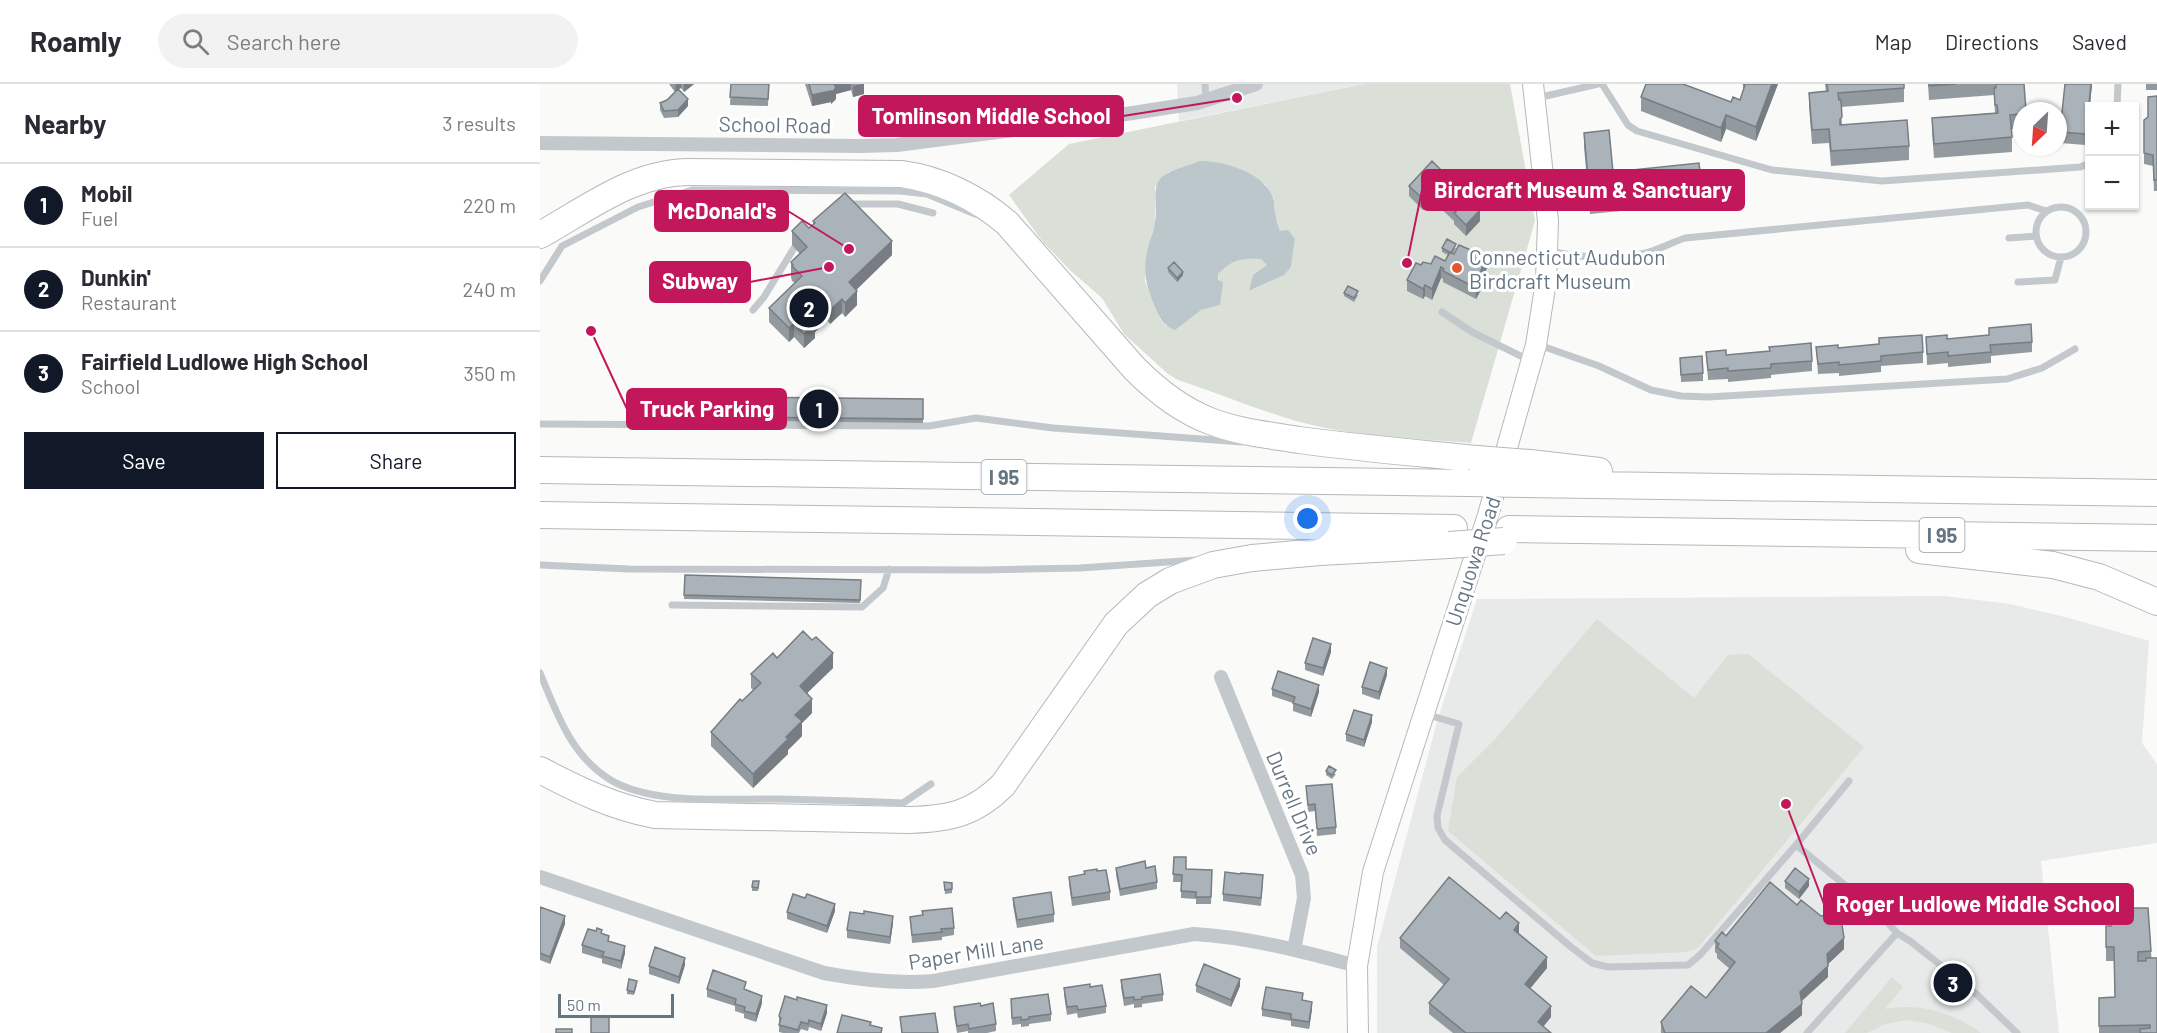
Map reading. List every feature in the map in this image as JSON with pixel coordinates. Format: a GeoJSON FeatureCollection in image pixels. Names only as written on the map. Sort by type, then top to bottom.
{"type":"FeatureCollection","features":[{"type":"Feature","properties":{"kind":"highway"},"geometry":{"type":"LineString","coordinates":[[540,235],[636,182],[648,177],[676,172],[917,176],[949,188],[995,213],[1018,234],[1152,386],[1178,405],[1208,420],[1247,432],[1362,448],[1477,459],[1527,474]]}},
{"type":"Feature","properties":{"kind":"highway","name":"I 95"},"geometry":{"type":"LineString","coordinates":[[540,470],[1468,483],[1527,474],[1736,487],[2157,493]]}},
{"type":"Feature","properties":{"kind":"highway"},"geometry":{"type":"LineString","coordinates":[[1917,490],[2157,476]]}},
{"type":"Feature","properties":{"kind":"highway","name":"I 95"},"geometry":{"type":"LineString","coordinates":[[540,515],[1451,537],[1616,531],[2157,538]]}},
{"type":"Feature","properties":{"kind":"highway"},"geometry":{"type":"LineString","coordinates":[[1728,532],[2053,565],[2099,577],[2157,602]]}},
{"type":"Feature","properties":{"kind":"highway"},"geometry":{"type":"LineString","coordinates":[[540,770],[607,803],[655,815],[909,820],[947,818],[979,806],[1003,786],[1107,637],[1136,604],[1158,588],[1184,575],[1213,565],[1252,558],[1451,537]]}},
{"type":"Feature","properties":{"kind":"street","name":"School Road"},"geometry":{"type":"LineString","coordinates":[[540,143],[897,145],[1068,123],[1206,100],[1256,84]]}},
{"type":"Feature","properties":{"kind":"street","name":"Unquowa Road"},"geometry":{"type":"LineString","coordinates":[[1358,1033],[1357,966],[1372,872],[1488,515],[1534,353],[1542,311],[1548,252],[1548,221],[1534,91]]}},
{"type":"Feature","properties":{"kind":"street","name":"Durrell Drive"},"geometry":{"type":"LineString","coordinates":[[1221,677],[1302,875],[1304,898],[1294,950]]}},
{"type":"Feature","properties":{"kind":"street","name":"Paper Mill Lane"},"geometry":{"type":"LineString","coordinates":[[540,877],[824,973],[863,981],[899,983],[933,981],[1194,934],[1212,935],[1294,950],[1357,966]]}},
{"type":"Feature","properties":{"kind":"lane"},"geometry":{"type":"LineString","coordinates":[[1205,84],[1206,100]]}},
{"type":"Feature","properties":{"kind":"lane"},"geometry":{"type":"LineString","coordinates":[[1534,91],[1600,84],[1628,125],[1637,131],[1772,170],[1882,181],[2085,165]]}},
{"type":"Feature","properties":{"kind":"lane"},"geometry":{"type":"LineString","coordinates":[[2117,102],[2118,84]]}},
{"type":"Feature","properties":{"kind":"lane"},"geometry":{"type":"LineString","coordinates":[[540,281],[562,246],[638,207],[692,190],[900,190],[927,194],[985,219]]}},
{"type":"Feature","properties":{"kind":"lane"},"geometry":{"type":"LineString","coordinates":[[837,207],[848,203],[897,204],[933,213]]}},
{"type":"Feature","properties":{"kind":"lane"},"geometry":{"type":"LineString","coordinates":[[1548,252],[1574,256],[1623,256],[1643,254],[1685,238],[2028,205],[2046,211]]}},
{"type":"Feature","properties":{"kind":"lane"},"geometry":{"type":"LineString","coordinates":[[2054,207],[2071,209],[2084,221],[2085,238],[2082,246],[2076,252],[2061,257],[2046,252],[2036,236],[2037,224],[2046,211],[2054,207]]}},
{"type":"Feature","properties":{"kind":"lane"},"geometry":{"type":"LineString","coordinates":[[993,222],[1018,234]]}},
{"type":"Feature","properties":{"kind":"lane"},"geometry":{"type":"LineString","coordinates":[[2010,238],[2036,236]]}},
{"type":"Feature","properties":{"kind":"lane"},"geometry":{"type":"LineString","coordinates":[[753,310],[764,297],[794,248]]}},
{"type":"Feature","properties":{"kind":"lane"},"geometry":{"type":"LineString","coordinates":[[2018,282],[2055,280],[2061,257]]}},
{"type":"Feature","properties":{"kind":"lane"},"geometry":{"type":"LineString","coordinates":[[1442,312],[1472,332],[1534,353],[1599,366],[1652,390],[1681,396],[1708,397],[2007,379],[2042,368],[2075,349]]}},
{"type":"Feature","properties":{"kind":"lane"},"geometry":{"type":"LineString","coordinates":[[540,424],[929,426],[976,418],[1064,429],[1192,440],[1249,442]]}},
{"type":"Feature","properties":{"kind":"lane"},"geometry":{"type":"LineString","coordinates":[[1271,444],[1362,448]]}},
{"type":"Feature","properties":{"kind":"lane"},"geometry":{"type":"LineString","coordinates":[[540,565],[629,569],[1080,568],[1161,561],[1252,558]]}},
{"type":"Feature","properties":{"kind":"lane"},"geometry":{"type":"LineString","coordinates":[[672,605],[862,607],[883,588],[889,569]]}},
{"type":"Feature","properties":{"kind":"lane"},"geometry":{"type":"LineString","coordinates":[[540,673],[565,733],[585,759],[608,778],[630,789],[658,796],[694,798],[903,803],[931,784]]}},
{"type":"Feature","properties":{"kind":"lane"},"geometry":{"type":"LineString","coordinates":[[1423,713],[1459,724],[1437,816],[1438,828],[1445,840],[1570,947],[1592,963],[1608,967],[1688,965],[1796,845],[1849,782]]}},
{"type":"Feature","properties":{"kind":"lane"},"geometry":{"type":"LineString","coordinates":[[1796,845],[1879,913],[1897,933],[1971,989],[2017,1033]]}},
{"type":"Feature","properties":{"kind":"lane"},"geometry":{"type":"LineString","coordinates":[[1807,1033],[1897,933]]}},
{"type":"Feature","properties":{"kind":"shaded area"},"geometry":{"type":"Polygon","coordinates":[[[1177,84],[1364,84],[1179,121],[1177,84]]]}},
{"type":"Feature","properties":{"kind":"shaded area"},"geometry":{"type":"Polygon","coordinates":[[[1364,84],[1510,84],[1535,221],[1471,443],[1377,435],[1303,423],[1178,380],[1168,374],[1124,334],[1102,298],[1042,241],[1009,195],[1069,144],[1364,84]],[[1199,161],[1180,170],[1168,172],[1155,187],[1155,223],[1146,259],[1145,281],[1160,319],[1166,326],[1201,310],[1220,305],[1218,274],[1233,263],[1248,259],[1261,259],[1268,265],[1253,275],[1250,291],[1273,280],[1291,267],[1295,240],[1280,231],[1275,215],[1274,199],[1265,184],[1241,170],[1199,161]]]}},
{"type":"Feature","properties":{"kind":"shaded area"},"geometry":{"type":"Polygon","coordinates":[[[1199,161],[1231,166],[1261,181],[1274,200],[1280,231],[1288,230],[1295,239],[1291,267],[1284,275],[1249,291],[1253,275],[1267,265],[1261,259],[1248,259],[1233,263],[1218,274],[1218,280],[1223,282],[1220,305],[1201,310],[1175,330],[1160,318],[1147,283],[1145,269],[1156,216],[1155,193],[1161,178],[1199,161]]]}},
{"type":"Feature","properties":{"kind":"shaded area"},"geometry":{"type":"Polygon","coordinates":[[[1944,596],[2010,604],[2149,641],[2142,743],[2157,764],[2157,843],[2041,861],[2059,1033],[1377,1033],[1377,947],[1438,718],[1477,599],[1944,596]]]}},
{"type":"Feature","properties":{"kind":"shaded area"},"geometry":{"type":"Polygon","coordinates":[[[1597,619],[1694,698],[1728,655],[1748,654],[1864,747],[1698,948],[1688,952],[1596,956],[1448,831],[1457,777],[1497,737],[1597,619]]]}},
{"type":"Feature","properties":{"kind":"shaded area"},"geometry":{"type":"Polygon","coordinates":[[[1892,977],[1903,987],[1885,1009],[1911,1007],[1936,1011],[1959,1020],[1981,1033],[1952,1033],[1926,1023],[1906,1020],[1885,1024],[1867,1033],[1845,1033],[1892,977]]]}},
{"type":"Feature","properties":{"kind":"building"},"geometry":{"type":"Polygon","coordinates":[[[731,84],[769,84],[768,99],[730,97],[731,84]]]}},
{"type":"Feature","properties":{"kind":"building"},"geometry":{"type":"Polygon","coordinates":[[[809,84],[834,84],[836,88],[831,93],[831,91],[812,95],[809,84]]]}},
{"type":"Feature","properties":{"kind":"building"},"geometry":{"type":"Polygon","coordinates":[[[1646,84],[1683,84],[1731,102],[1733,97],[1740,100],[1745,85],[1743,84],[1772,84],[1756,127],[1726,115],[1721,128],[1641,97],[1646,84]]]}},
{"type":"Feature","properties":{"kind":"building"},"geometry":{"type":"Polygon","coordinates":[[[1827,84],[1904,84],[1904,88],[1838,93],[1839,100],[1841,100],[1840,125],[1907,120],[1909,146],[1831,151],[1829,129],[1812,130],[1809,93],[1828,91],[1827,84]]]}},
{"type":"Feature","properties":{"kind":"building"},"geometry":{"type":"Polygon","coordinates":[[[1929,84],[1956,84],[1929,86],[1929,84]]]}},
{"type":"Feature","properties":{"kind":"building"},"geometry":{"type":"Polygon","coordinates":[[[1996,84],[2024,84],[2025,102],[2013,102],[2013,115],[2010,115],[2012,137],[1934,144],[1932,118],[1998,113],[1997,105],[1995,105],[1994,88],[1996,84]]]}},
{"type":"Feature","properties":{"kind":"building"},"geometry":{"type":"Polygon","coordinates":[[[2065,84],[2091,84],[2089,102],[2085,102],[2085,134],[2067,133],[2067,102],[2063,102],[2065,84]]]}},
{"type":"Feature","properties":{"kind":"building"},"geometry":{"type":"Polygon","coordinates":[[[678,89],[688,99],[678,110],[664,111],[660,103],[667,100],[678,89]]]}},
{"type":"Feature","properties":{"kind":"building"},"geometry":{"type":"Polygon","coordinates":[[[2157,96],[2157,180],[2154,180],[2153,155],[2144,153],[2144,120],[2148,117],[2148,97],[2157,96]]]}},
{"type":"Feature","properties":{"kind":"building"},"geometry":{"type":"Polygon","coordinates":[[[1609,130],[1613,172],[1699,163],[1702,189],[1590,200],[1584,133],[1609,130]]]}},
{"type":"Feature","properties":{"kind":"building"},"geometry":{"type":"Polygon","coordinates":[[[1432,161],[1446,175],[1442,179],[1446,182],[1455,172],[1472,189],[1465,196],[1480,210],[1466,225],[1432,189],[1423,199],[1409,186],[1432,161]]]}},
{"type":"Feature","properties":{"kind":"building"},"geometry":{"type":"Polygon","coordinates":[[[845,193],[892,241],[849,282],[857,291],[845,303],[842,299],[830,310],[827,306],[812,320],[815,323],[804,334],[794,323],[789,328],[769,308],[802,276],[791,262],[807,247],[792,231],[802,221],[809,228],[815,223],[813,221],[845,193]]]}},
{"type":"Feature","properties":{"kind":"building"},"geometry":{"type":"Polygon","coordinates":[[[1447,239],[1456,244],[1451,253],[1442,248],[1447,239]]]}},
{"type":"Feature","properties":{"kind":"building"},"geometry":{"type":"Polygon","coordinates":[[[1459,245],[1487,257],[1479,275],[1482,277],[1476,288],[1443,271],[1441,267],[1432,289],[1425,285],[1423,289],[1407,280],[1416,263],[1431,264],[1435,256],[1445,261],[1450,252],[1454,254],[1459,245]]]}},
{"type":"Feature","properties":{"kind":"building"},"geometry":{"type":"Polygon","coordinates":[[[1174,262],[1183,272],[1177,278],[1168,268],[1174,262]]]}},
{"type":"Feature","properties":{"kind":"building"},"geometry":{"type":"Polygon","coordinates":[[[1348,286],[1358,291],[1354,298],[1344,293],[1348,286]]]}},
{"type":"Feature","properties":{"kind":"building"},"geometry":{"type":"Polygon","coordinates":[[[2031,324],[2032,342],[1990,345],[1991,352],[1948,356],[1948,352],[1927,354],[1926,337],[1947,335],[1947,339],[1989,335],[1989,328],[2031,324]]]}},
{"type":"Feature","properties":{"kind":"building"},"geometry":{"type":"Polygon","coordinates":[[[1922,335],[1923,352],[1881,356],[1881,361],[1839,365],[1839,362],[1818,364],[1816,347],[1838,345],[1838,348],[1879,344],[1879,338],[1922,335]]]}},
{"type":"Feature","properties":{"kind":"building"},"geometry":{"type":"Polygon","coordinates":[[[1811,343],[1812,361],[1771,364],[1771,368],[1708,370],[1706,352],[1726,350],[1726,355],[1770,351],[1769,347],[1811,343]]]}},
{"type":"Feature","properties":{"kind":"building"},"geometry":{"type":"Polygon","coordinates":[[[1702,356],[1703,373],[1681,375],[1680,358],[1702,356]]]}},
{"type":"Feature","properties":{"kind":"building"},"geometry":{"type":"Polygon","coordinates":[[[747,397],[923,399],[923,419],[747,417],[747,397]]]}},
{"type":"Feature","properties":{"kind":"building"},"geometry":{"type":"Polygon","coordinates":[[[685,575],[861,580],[860,600],[684,595],[685,575]]]}},
{"type":"Feature","properties":{"kind":"building"},"geometry":{"type":"Polygon","coordinates":[[[803,631],[812,640],[816,637],[833,653],[800,686],[812,699],[795,715],[802,721],[786,737],[788,739],[753,774],[711,732],[740,699],[742,701],[761,683],[751,674],[773,653],[777,658],[803,631]]]}},
{"type":"Feature","properties":{"kind":"building"},"geometry":{"type":"Polygon","coordinates":[[[1313,638],[1331,644],[1323,668],[1305,663],[1313,638]]]}},
{"type":"Feature","properties":{"kind":"building"},"geometry":{"type":"Polygon","coordinates":[[[1370,662],[1387,668],[1379,692],[1362,687],[1370,662]]]}},
{"type":"Feature","properties":{"kind":"building"},"geometry":{"type":"Polygon","coordinates":[[[1278,671],[1319,685],[1311,709],[1293,703],[1295,697],[1272,689],[1278,671]]]}},
{"type":"Feature","properties":{"kind":"building"},"geometry":{"type":"Polygon","coordinates":[[[1354,710],[1372,715],[1364,740],[1346,734],[1354,710]]]}},
{"type":"Feature","properties":{"kind":"building"},"geometry":{"type":"Polygon","coordinates":[[[1329,766],[1336,770],[1332,775],[1326,771],[1329,766]]]}},
{"type":"Feature","properties":{"kind":"building"},"geometry":{"type":"Polygon","coordinates":[[[1332,784],[1336,827],[1317,829],[1315,804],[1308,805],[1306,786],[1332,784]]]}},
{"type":"Feature","properties":{"kind":"building"},"geometry":{"type":"Polygon","coordinates":[[[1174,857],[1186,857],[1186,869],[1212,870],[1211,897],[1196,897],[1196,892],[1181,891],[1182,875],[1173,874],[1174,857]]]}},
{"type":"Feature","properties":{"kind":"building"},"geometry":{"type":"Polygon","coordinates":[[[1145,861],[1146,868],[1155,866],[1157,882],[1120,889],[1116,868],[1145,861]]]}},
{"type":"Feature","properties":{"kind":"building"},"geometry":{"type":"Polygon","coordinates":[[[1795,868],[1809,879],[1799,892],[1785,881],[1795,868]]]}},
{"type":"Feature","properties":{"kind":"building"},"geometry":{"type":"Polygon","coordinates":[[[1097,869],[1097,871],[1106,870],[1110,892],[1072,898],[1069,877],[1097,869]]]}},
{"type":"Feature","properties":{"kind":"building"},"geometry":{"type":"Polygon","coordinates":[[[1225,872],[1263,875],[1261,898],[1223,894],[1225,872]]]}},
{"type":"Feature","properties":{"kind":"building"},"geometry":{"type":"Polygon","coordinates":[[[1449,877],[1500,919],[1506,912],[1519,923],[1514,930],[1547,957],[1525,984],[1551,1006],[1538,1022],[1551,1033],[1466,1033],[1429,1003],[1449,979],[1400,938],[1449,877]]]}},
{"type":"Feature","properties":{"kind":"building"},"geometry":{"type":"Polygon","coordinates":[[[753,881],[759,881],[758,888],[752,887],[753,881]]]}},
{"type":"Feature","properties":{"kind":"building"},"geometry":{"type":"Polygon","coordinates":[[[944,882],[952,883],[952,889],[945,890],[944,882]]]}},
{"type":"Feature","properties":{"kind":"building"},"geometry":{"type":"Polygon","coordinates":[[[1770,882],[1797,905],[1801,900],[1821,916],[1840,912],[1844,938],[1827,954],[1828,966],[1800,992],[1802,1004],[1766,1033],[1665,1033],[1661,1022],[1691,986],[1706,998],[1735,962],[1717,947],[1719,944],[1715,941],[1722,932],[1726,936],[1770,882]]]}},
{"type":"Feature","properties":{"kind":"building"},"geometry":{"type":"Polygon","coordinates":[[[1051,892],[1054,914],[1017,920],[1013,898],[1051,892]]]}},
{"type":"Feature","properties":{"kind":"building"},"geometry":{"type":"Polygon","coordinates":[[[793,894],[805,898],[807,894],[835,904],[827,926],[787,912],[793,894]]]}},
{"type":"Feature","properties":{"kind":"building"},"geometry":{"type":"Polygon","coordinates":[[[540,907],[565,916],[550,957],[540,953],[540,907]]]}},
{"type":"Feature","properties":{"kind":"building"},"geometry":{"type":"Polygon","coordinates":[[[952,908],[954,928],[941,929],[942,932],[912,935],[910,917],[923,915],[922,911],[952,908]]]}},
{"type":"Feature","properties":{"kind":"building"},"geometry":{"type":"Polygon","coordinates":[[[2110,908],[2148,908],[2151,951],[2138,952],[2138,961],[2157,958],[2157,1033],[2140,1033],[2140,1029],[2150,1028],[2150,1025],[2099,1026],[2099,998],[2115,997],[2114,947],[2106,947],[2106,926],[2111,926],[2110,908]]]}},
{"type":"Feature","properties":{"kind":"building"},"geometry":{"type":"Polygon","coordinates":[[[864,911],[893,916],[890,937],[847,930],[850,912],[864,914],[864,911]]]}},
{"type":"Feature","properties":{"kind":"building"},"geometry":{"type":"Polygon","coordinates":[[[597,928],[602,930],[601,933],[609,936],[608,941],[625,946],[621,961],[602,956],[604,952],[582,945],[588,929],[596,931],[597,928]]]}},
{"type":"Feature","properties":{"kind":"building"},"geometry":{"type":"Polygon","coordinates":[[[655,947],[685,958],[679,977],[649,966],[655,947]]]}},
{"type":"Feature","properties":{"kind":"building"},"geometry":{"type":"Polygon","coordinates":[[[1204,964],[1240,979],[1231,1000],[1196,985],[1204,964]]]}},
{"type":"Feature","properties":{"kind":"building"},"geometry":{"type":"Polygon","coordinates":[[[713,970],[746,982],[744,989],[762,996],[756,1014],[744,1011],[745,1007],[735,1004],[736,999],[707,989],[713,970]]]}},
{"type":"Feature","properties":{"kind":"building"},"geometry":{"type":"Polygon","coordinates":[[[1160,974],[1163,994],[1134,1000],[1134,997],[1124,998],[1121,980],[1160,974]]]}},
{"type":"Feature","properties":{"kind":"building"},"geometry":{"type":"Polygon","coordinates":[[[629,979],[637,981],[634,992],[627,990],[629,979]]]}},
{"type":"Feature","properties":{"kind":"building"},"geometry":{"type":"Polygon","coordinates":[[[1090,984],[1090,987],[1102,985],[1106,1006],[1078,1010],[1077,1006],[1067,1007],[1064,988],[1090,984]]]}},
{"type":"Feature","properties":{"kind":"building"},"geometry":{"type":"Polygon","coordinates":[[[1266,987],[1303,993],[1302,1000],[1312,1002],[1309,1022],[1291,1019],[1291,1014],[1262,1009],[1266,987]]]}},
{"type":"Feature","properties":{"kind":"building"},"geometry":{"type":"Polygon","coordinates":[[[1048,994],[1051,1014],[1021,1020],[1021,1017],[1012,1018],[1011,999],[1048,994]]]}},
{"type":"Feature","properties":{"kind":"building"},"geometry":{"type":"Polygon","coordinates":[[[785,996],[827,1005],[821,1024],[809,1020],[808,1024],[801,1022],[798,1030],[779,1025],[781,1018],[779,1016],[785,996]]]}},
{"type":"Feature","properties":{"kind":"building"},"geometry":{"type":"Polygon","coordinates":[[[980,1003],[981,1006],[993,1003],[996,1024],[969,1029],[968,1024],[957,1026],[954,1007],[980,1003]]]}},
{"type":"Feature","properties":{"kind":"building"},"geometry":{"type":"Polygon","coordinates":[[[935,1013],[938,1033],[902,1033],[900,1017],[935,1013]]]}},
{"type":"Feature","properties":{"kind":"building"},"geometry":{"type":"Polygon","coordinates":[[[842,1015],[871,1022],[870,1025],[882,1028],[881,1033],[837,1033],[842,1015]]]}},
{"type":"Feature","properties":{"kind":"building"},"geometry":{"type":"Polygon","coordinates":[[[591,1017],[609,1017],[609,1033],[591,1033],[591,1017]]]}},
{"type":"Feature","properties":{"kind":"building"},"geometry":{"type":"Polygon","coordinates":[[[556,1029],[572,1029],[572,1033],[556,1033],[556,1029]]]}},
{"type":"Feature","properties":{"kind":"place","name":"Tomlinson Middle School"},"geometry":{"type":"Point","coordinates":[1237,98]}},
{"type":"Feature","properties":{"kind":"place","name":"McDonald's"},"geometry":{"type":"Point","coordinates":[849,249]}},
{"type":"Feature","properties":{"kind":"place","name":"Birdcraft Museum & Sanctuary"},"geometry":{"type":"Point","coordinates":[1407,263]}},
{"type":"Feature","properties":{"kind":"place","name":"Subway"},"geometry":{"type":"Point","coordinates":[829,267]}},
{"type":"Feature","properties":{"kind":"place","name":"Connecticut Audubon Birdcraft Museum"},"geometry":{"type":"Point","coordinates":[1457,268]}},
{"type":"Feature","properties":{"kind":"place","name":"Dunkin'"},"geometry":{"type":"Point","coordinates":[809,308]}},
{"type":"Feature","properties":{"kind":"place","name":"Truck Parking"},"geometry":{"type":"Point","coordinates":[591,331]}},
{"type":"Feature","properties":{"kind":"place","name":"Mobil"},"geometry":{"type":"Point","coordinates":[819,409]}},
{"type":"Feature","properties":{"kind":"place","name":"Roger Ludlowe Middle School"},"geometry":{"type":"Point","coordinates":[1786,804]}},
{"type":"Feature","properties":{"kind":"place","name":"Fairfield Ludlowe High School"},"geometry":{"type":"Point","coordinates":[1953,983]}}]}
